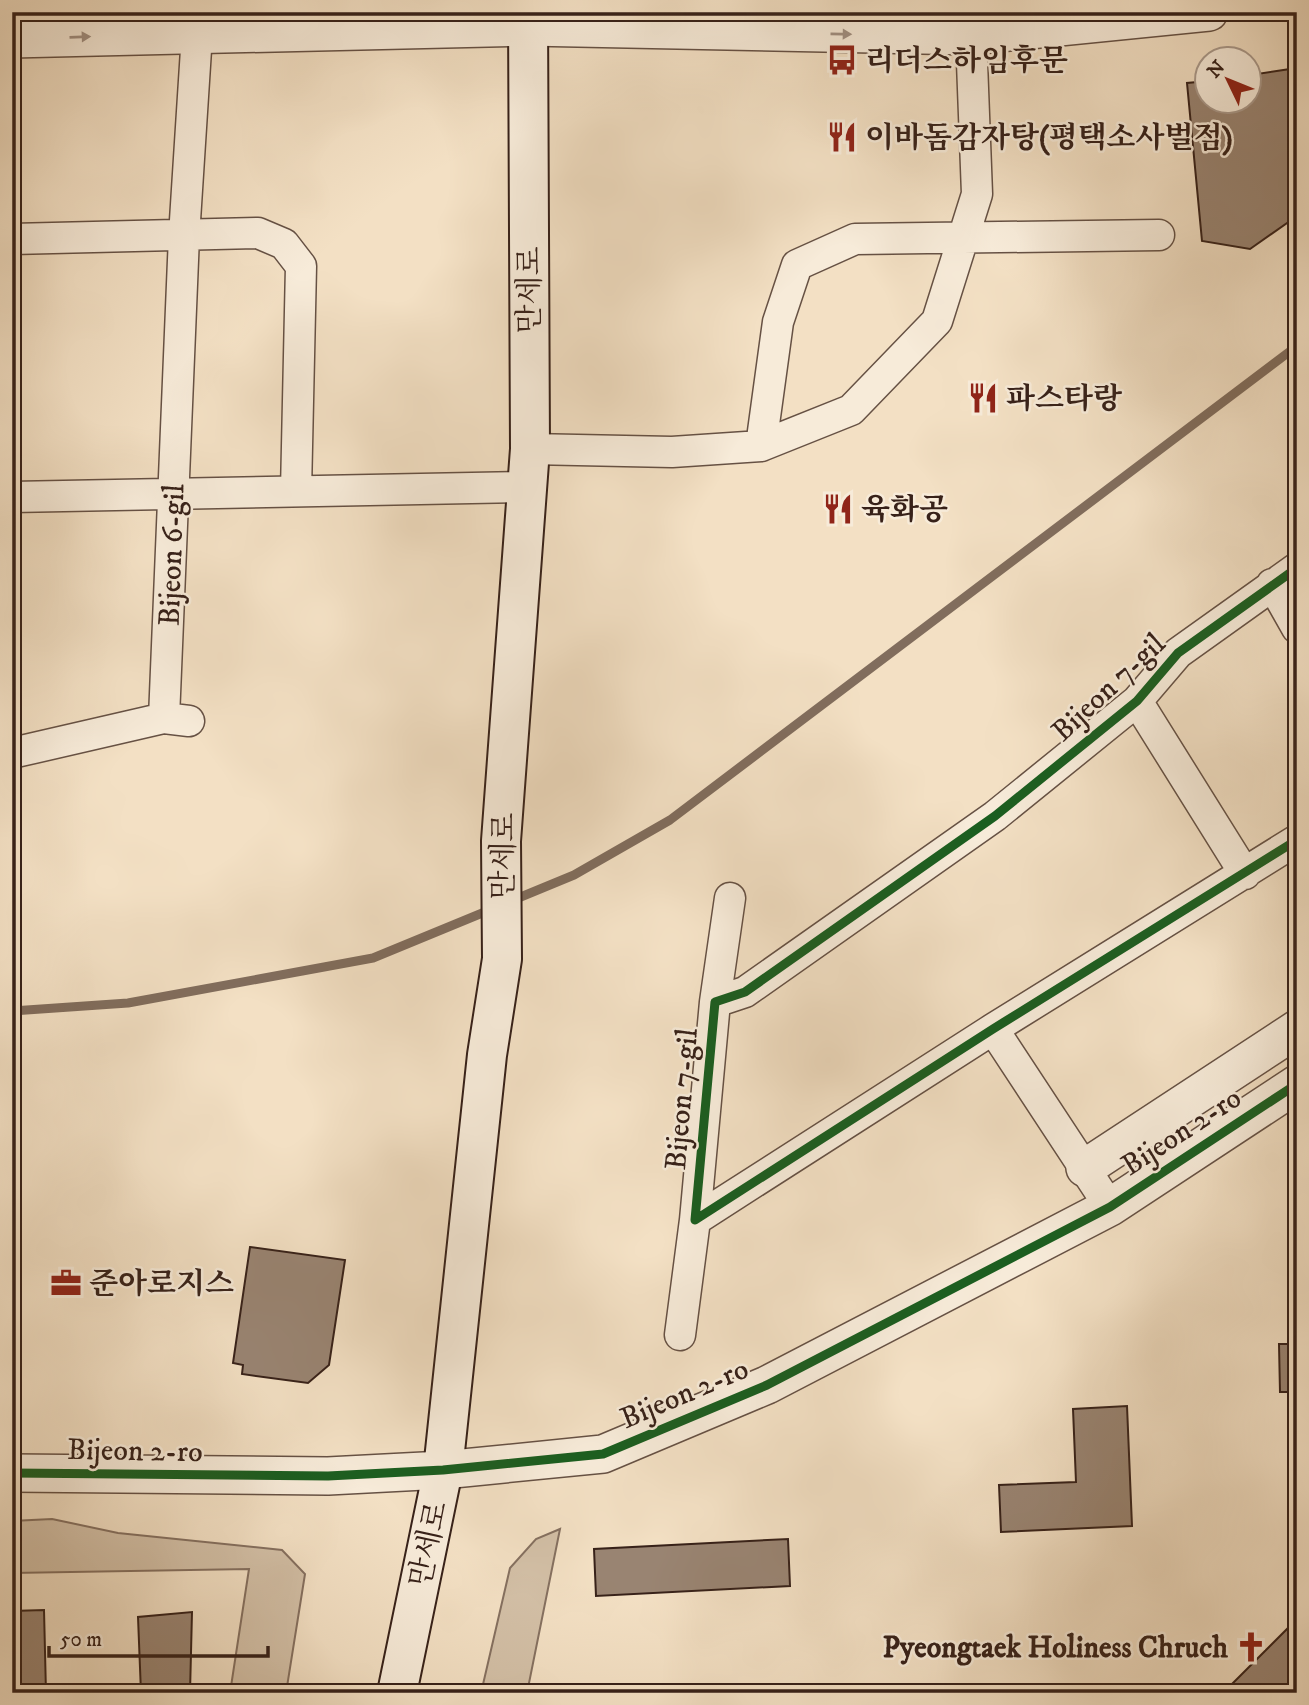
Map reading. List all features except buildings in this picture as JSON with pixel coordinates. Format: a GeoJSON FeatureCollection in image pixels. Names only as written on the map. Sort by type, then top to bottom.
{"type":"FeatureCollection","features":[{"type":"Feature","properties":{"kind":"main road","name":"만세로"},"geometry":{"type":"LineString","coordinates":[[397,1693],[443,1470],[487,1055],[502,959],[500,841],[530,449],[528,20]]}},
{"type":"Feature","properties":{"kind":"street"},"geometry":{"type":"LineString","coordinates":[[12,39],[528,20],[971,36],[1209,12]]}},
{"type":"Feature","properties":{"kind":"street","name":"Bijeon 6-gil"},"geometry":{"type":"LineString","coordinates":[[12,753],[176,720],[173,494],[184,236],[197,34]]}},
{"type":"Feature","properties":{"kind":"street"},"geometry":{"type":"LineString","coordinates":[[530,449],[671,452],[761,446],[850,410],[937,321],[977,194],[971,36]]}},
{"type":"Feature","properties":{"kind":"street"},"geometry":{"type":"LineString","coordinates":[[12,239],[258,233],[284,244],[300,266],[296,491]]}},
{"type":"Feature","properties":{"kind":"street"},"geometry":{"type":"LineString","coordinates":[[761,446],[778,322],[797,265],[855,239],[1158,235]]}},
{"type":"Feature","properties":{"kind":"street"},"geometry":{"type":"LineString","coordinates":[[12,497],[528,487]]}},
{"type":"Feature","properties":{"kind":"street"},"geometry":{"type":"LineString","coordinates":[[1285,576],[1297,628]]}},
{"type":"Feature","properties":{"kind":"street","name":"Bijeon 7-gil"},"geometry":{"type":"LineString","coordinates":[[695,1220],[715,1002],[745,992],[995,816],[1137,701],[1178,653],[1285,576]]}},
{"type":"Feature","properties":{"kind":"street"},"geometry":{"type":"LineString","coordinates":[[1137,701],[1245,874]]}},
{"type":"Feature","properties":{"kind":"street","name":"Bijeon 7-gil"},"geometry":{"type":"LineString","coordinates":[[695,1220],[993,1029],[1297,841]]}},
{"type":"Feature","properties":{"kind":"street"},"geometry":{"type":"LineString","coordinates":[[715,1002],[730,898]]}},
{"type":"Feature","properties":{"kind":"street"},"geometry":{"type":"LineString","coordinates":[[993,1029],[1110,1207]]}},
{"type":"Feature","properties":{"kind":"street"},"geometry":{"type":"LineString","coordinates":[[1084,1168],[1297,1029]]}},
{"type":"Feature","properties":{"kind":"street","name":"Bijeon 2-ro"},"geometry":{"type":"LineString","coordinates":[[12,1473],[328,1476],[443,1470],[603,1454],[767,1385],[1110,1207],[1297,1084]]}},
{"type":"Feature","properties":{"kind":"street"},"geometry":{"type":"LineString","coordinates":[[680,1335],[695,1220]]}},
{"type":"Feature","properties":{"kind":"shaded area"},"geometry":{"type":"Polygon","coordinates":[[[52,1519],[118,1533],[282,1550],[305,1574],[286,1693],[230,1693],[249,1569],[12,1573],[12,1521],[52,1519]]]}},
{"type":"Feature","properties":{"kind":"shaded area"},"geometry":{"type":"Polygon","coordinates":[[[560,1529],[527,1693],[481,1693],[510,1568],[536,1539],[560,1529]]]}},
{"type":"Feature","properties":{"kind":"waterway"},"geometry":{"type":"LineString","coordinates":[[511,901],[574,875],[670,820],[1297,346]]}},
{"type":"Feature","properties":{"kind":"waterway"},"geometry":{"type":"LineString","coordinates":[[12,1011],[128,1003],[373,958],[492,909]]}},
{"type":"Feature","properties":{"kind":"cycle path"},"geometry":{"type":"LineString","coordinates":[[1297,568],[1178,653],[1137,701],[995,816],[745,992],[715,1002],[695,1220],[993,1029],[1297,840]]}},
{"type":"Feature","properties":{"kind":"cycle path"},"geometry":{"type":"LineString","coordinates":[[12,1473],[328,1476],[443,1470],[603,1454],[767,1385],[1110,1207],[1297,1084]]}},
{"type":"Feature","properties":{"kind":"place","name":"리더스하임후문"},"geometry":{"type":"Point","coordinates":[842,60]}},
{"type":"Feature","properties":{"kind":"place","name":"이바돔감자탕(평택소사벌점)"},"geometry":{"type":"Point","coordinates":[842,137]}},
{"type":"Feature","properties":{"kind":"place","name":"파스타랑"},"geometry":{"type":"Point","coordinates":[983,398]}},
{"type":"Feature","properties":{"kind":"place","name":"육화공"},"geometry":{"type":"Point","coordinates":[838,509]}},
{"type":"Feature","properties":{"kind":"place","name":"준아로지스"},"geometry":{"type":"Point","coordinates":[66,1283]}},
{"type":"Feature","properties":{"kind":"place","name":"Pyeongtaek Holiness Chruch"},"geometry":{"type":"Point","coordinates":[1251,1647]}}]}
